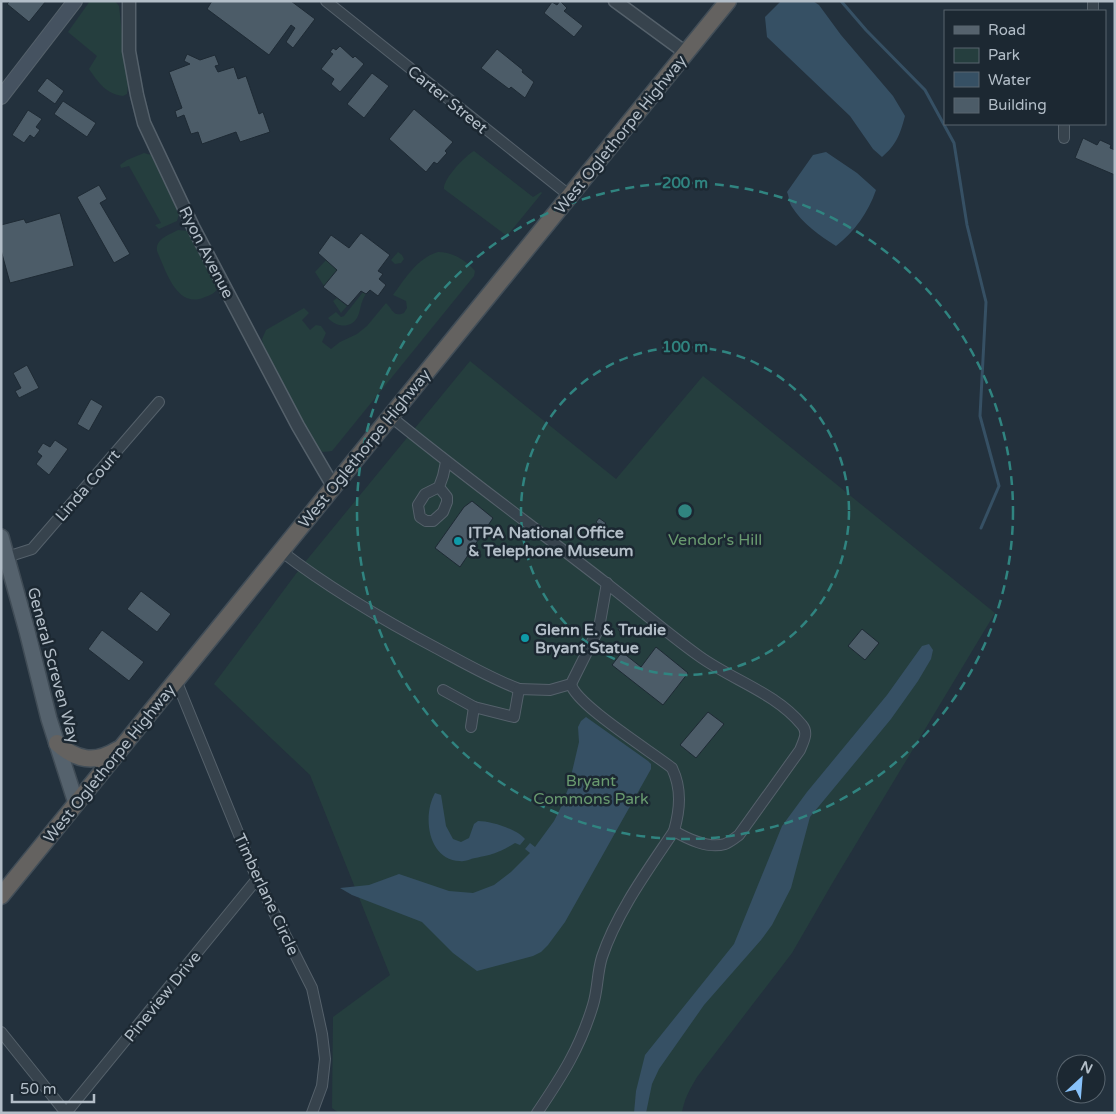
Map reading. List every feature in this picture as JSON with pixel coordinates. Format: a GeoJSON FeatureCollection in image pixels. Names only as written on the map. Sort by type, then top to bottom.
{"type":"FeatureCollection","features":[{"type":"Feature","properties":{"kind":"highway","name":"West Oglethorpe Highway"},"geometry":{"type":"LineString","coordinates":[[1,896],[728,1]]}},
{"type":"Feature","properties":{"kind":"highway"},"geometry":{"type":"LineString","coordinates":[[57,743],[66,751],[87,759],[110,754],[121,748]]}},
{"type":"Feature","properties":{"kind":"main road"},"geometry":{"type":"LineString","coordinates":[[1,97],[74,2]]}},
{"type":"Feature","properties":{"kind":"main road","name":"General Screven Way"},"geometry":{"type":"LineString","coordinates":[[1,536],[57,743],[76,803]]}},
{"type":"Feature","properties":{"kind":"street","name":"Ryon Avenue"},"geometry":{"type":"LineString","coordinates":[[128,1],[129,51],[136,95],[144,123],[193,227],[298,426],[333,486]]}},
{"type":"Feature","properties":{"kind":"street","name":"Carter Street"},"geometry":{"type":"LineString","coordinates":[[326,1],[570,196]]}},
{"type":"Feature","properties":{"kind":"street"},"geometry":{"type":"LineString","coordinates":[[615,1],[686,53]]}},
{"type":"Feature","properties":{"kind":"street"},"geometry":{"type":"LineString","coordinates":[[1064,125],[1064,138]]}},
{"type":"Feature","properties":{"kind":"street","name":"Linda Court"},"geometry":{"type":"LineString","coordinates":[[7,557],[32,549],[159,402]]}},
{"type":"Feature","properties":{"kind":"street"},"geometry":{"type":"LineString","coordinates":[[390,416],[446,462],[607,583],[700,657],[757,690],[790,712],[804,727],[806,734],[800,750],[739,835],[725,844],[704,844],[674,831]]}},
{"type":"Feature","properties":{"kind":"street"},"geometry":{"type":"LineString","coordinates":[[439,487],[446,462]]}},
{"type":"Feature","properties":{"kind":"street"},"geometry":{"type":"LineString","coordinates":[[280,551],[301,567],[385,620],[520,689],[550,690],[571,684],[598,628],[607,583]]}},
{"type":"Feature","properties":{"kind":"street","name":"Timberlane Circle"},"geometry":{"type":"LineString","coordinates":[[176,680],[258,879],[312,988],[322,1034],[325,1059],[322,1086],[312,1113]]}},
{"type":"Feature","properties":{"kind":"street"},"geometry":{"type":"LineString","coordinates":[[537,1113],[569,1064],[580,1043],[594,1003],[602,957],[610,938],[637,889],[674,831],[680,808],[678,781],[672,768],[590,708],[574,691],[571,684]]}},
{"type":"Feature","properties":{"kind":"street"},"geometry":{"type":"LineString","coordinates":[[443,690],[474,707],[514,717],[520,689]]}},
{"type":"Feature","properties":{"kind":"street"},"geometry":{"type":"LineString","coordinates":[[471,727],[474,707]]}},
{"type":"Feature","properties":{"kind":"street","name":"Pineview Drive"},"geometry":{"type":"LineString","coordinates":[[66,1113],[258,879]]}},
{"type":"Feature","properties":{"kind":"street"},"geometry":{"type":"LineString","coordinates":[[1,1032],[66,1113]]}},
{"type":"Feature","properties":{"kind":"green space"},"geometry":{"type":"Polygon","coordinates":[[[90,1],[115,1],[119,6],[128,85],[127,94],[123,96],[112,93],[99,83],[89,69],[97,56],[68,32],[90,1]]]}},
{"type":"Feature","properties":{"kind":"green space"},"geometry":{"type":"Polygon","coordinates":[[[474,151],[533,197],[542,193],[507,236],[444,189],[451,174],[474,151]]]}},
{"type":"Feature","properties":{"kind":"green space"},"geometry":{"type":"Polygon","coordinates":[[[144,153],[151,155],[179,214],[177,221],[159,229],[155,225],[161,223],[129,166],[121,168],[120,165],[144,153]]]}},
{"type":"Feature","properties":{"kind":"green space"},"geometry":{"type":"Polygon","coordinates":[[[178,230],[189,231],[218,288],[211,295],[195,300],[187,298],[180,293],[169,278],[157,247],[160,240],[178,230]]]}},
{"type":"Feature","properties":{"kind":"green space"},"geometry":{"type":"Polygon","coordinates":[[[398,252],[404,259],[401,263],[395,264],[391,260],[398,252]]]}},
{"type":"Feature","properties":{"kind":"green space"},"geometry":{"type":"Polygon","coordinates":[[[438,252],[448,253],[463,260],[475,271],[474,276],[332,451],[323,452],[317,448],[263,345],[262,339],[266,330],[304,308],[309,313],[302,320],[310,330],[316,325],[321,326],[326,333],[322,342],[331,349],[367,326],[386,303],[393,312],[397,314],[404,313],[407,308],[406,301],[393,295],[418,264],[438,252]]]}},
{"type":"Feature","properties":{"kind":"green space"},"geometry":{"type":"Polygon","coordinates":[[[326,260],[337,270],[324,286],[315,272],[326,260]]]}},
{"type":"Feature","properties":{"kind":"green space"},"geometry":{"type":"Polygon","coordinates":[[[363,292],[366,294],[354,322],[343,326],[328,318],[336,312],[341,317],[344,316],[363,292]]]}},
{"type":"Feature","properties":{"kind":"green space"},"geometry":{"type":"Polygon","coordinates":[[[337,298],[347,306],[341,313],[333,301],[337,298]]]}},
{"type":"Feature","properties":{"kind":"green space","name":"Bryant Commons Park"},"geometry":{"type":"Polygon","coordinates":[[[470,361],[616,479],[703,376],[995,613],[792,953],[697,1077],[686,1099],[682,1113],[339,1113],[332,1108],[333,1017],[390,975],[310,775],[214,684],[301,567],[470,361]]]}},
{"type":"Feature","properties":{"kind":"water"},"geometry":{"type":"Polygon","coordinates":[[[781,1],[813,1],[819,5],[841,35],[893,96],[905,116],[897,139],[882,157],[873,149],[850,116],[767,37],[765,17],[781,1]]]}},
{"type":"Feature","properties":{"kind":"water"},"geometry":{"type":"Polygon","coordinates":[[[826,152],[857,173],[876,190],[860,221],[836,246],[806,224],[796,213],[787,192],[813,155],[826,152]]]}},
{"type":"Feature","properties":{"kind":"water"},"geometry":{"type":"Polygon","coordinates":[[[929,644],[933,650],[931,659],[918,681],[891,719],[810,817],[791,888],[772,925],[704,1005],[659,1069],[652,1084],[646,1113],[634,1113],[636,1091],[645,1055],[734,944],[782,826],[807,792],[887,695],[922,646],[929,644]]]}},
{"type":"Feature","properties":{"kind":"water"},"geometry":{"type":"Polygon","coordinates":[[[586,717],[648,761],[651,764],[651,769],[565,922],[541,952],[533,956],[477,971],[453,953],[422,922],[352,895],[340,888],[369,885],[399,874],[449,891],[473,893],[494,885],[511,872],[530,853],[525,849],[530,843],[535,847],[554,821],[568,789],[579,742],[578,727],[586,717]]]}},
{"type":"Feature","properties":{"kind":"water"},"geometry":{"type":"Polygon","coordinates":[[[435,793],[441,795],[446,826],[453,839],[461,842],[469,838],[474,824],[478,821],[503,826],[525,839],[520,845],[515,843],[487,855],[464,861],[449,859],[435,845],[431,835],[429,813],[435,793]]]}},
{"type":"Feature","properties":{"kind":"building"},"geometry":{"type":"Polygon","coordinates":[[[10,1],[46,1],[29,22],[7,4],[10,1]]]}},
{"type":"Feature","properties":{"kind":"building"},"geometry":{"type":"Polygon","coordinates":[[[212,1],[291,1],[315,19],[293,48],[286,42],[295,28],[291,25],[269,55],[207,9],[212,1]]]}},
{"type":"Feature","properties":{"kind":"building"},"geometry":{"type":"Polygon","coordinates":[[[560,1],[567,8],[564,11],[583,26],[574,37],[544,13],[552,2],[557,5],[560,1]]]}},
{"type":"Feature","properties":{"kind":"building"},"geometry":{"type":"Polygon","coordinates":[[[340,46],[353,58],[355,56],[364,64],[340,92],[331,84],[334,79],[321,69],[333,54],[330,52],[333,48],[336,50],[340,46]]]}},
{"type":"Feature","properties":{"kind":"building"},"geometry":{"type":"Polygon","coordinates":[[[497,49],[523,70],[522,72],[534,82],[525,98],[511,87],[509,89],[481,68],[497,49]]]}},
{"type":"Feature","properties":{"kind":"building"},"geometry":{"type":"Polygon","coordinates":[[[187,54],[200,60],[215,55],[219,65],[215,66],[218,72],[234,67],[238,79],[246,76],[259,114],[263,112],[270,132],[240,142],[236,132],[202,144],[198,132],[191,134],[184,115],[177,118],[175,111],[182,108],[169,72],[190,64],[184,61],[187,54]]]}},
{"type":"Feature","properties":{"kind":"building"},"geometry":{"type":"Polygon","coordinates":[[[372,73],[389,86],[364,118],[347,104],[372,73]]]}},
{"type":"Feature","properties":{"kind":"building"},"geometry":{"type":"Polygon","coordinates":[[[47,78],[64,91],[55,104],[37,91],[47,78]]]}},
{"type":"Feature","properties":{"kind":"building"},"geometry":{"type":"Polygon","coordinates":[[[63,101],[96,123],[87,137],[54,114],[63,101]]]}},
{"type":"Feature","properties":{"kind":"building"},"geometry":{"type":"Polygon","coordinates":[[[414,109],[453,142],[445,151],[447,153],[437,164],[434,162],[426,172],[389,139],[414,109]]]}},
{"type":"Feature","properties":{"kind":"building"},"geometry":{"type":"Polygon","coordinates":[[[28,110],[42,119],[36,127],[40,130],[34,138],[30,135],[24,143],[12,135],[28,110]]]}},
{"type":"Feature","properties":{"kind":"building"},"geometry":{"type":"Polygon","coordinates":[[[1083,138],[1097,145],[1100,140],[1111,145],[1110,148],[1115,150],[1115,175],[1075,158],[1083,138]]]}},
{"type":"Feature","properties":{"kind":"building"},"geometry":{"type":"Polygon","coordinates":[[[99,185],[107,199],[100,203],[130,254],[114,263],[77,197],[99,185]]]}},
{"type":"Feature","properties":{"kind":"building"},"geometry":{"type":"Polygon","coordinates":[[[60,213],[74,266],[10,283],[1,250],[1,225],[24,219],[26,223],[60,213]]]}},
{"type":"Feature","properties":{"kind":"building"},"geometry":{"type":"Polygon","coordinates":[[[361,233],[390,255],[378,271],[383,274],[379,279],[386,285],[378,296],[370,290],[366,294],[361,291],[348,306],[323,287],[337,270],[318,253],[331,235],[349,248],[361,233]]]}},
{"type":"Feature","properties":{"kind":"building"},"geometry":{"type":"Polygon","coordinates":[[[27,365],[39,388],[19,398],[15,391],[21,388],[13,373],[27,365]]]}},
{"type":"Feature","properties":{"kind":"building"},"geometry":{"type":"Polygon","coordinates":[[[91,399],[103,406],[89,431],[77,424],[91,399]]]}},
{"type":"Feature","properties":{"kind":"building"},"geometry":{"type":"Polygon","coordinates":[[[55,440],[68,449],[49,475],[36,464],[42,456],[37,452],[43,443],[50,447],[55,440]]]}},
{"type":"Feature","properties":{"kind":"building","name":"ITPA National Office & Telephone Museum"},"geometry":{"type":"Polygon","coordinates":[[[472,501],[493,518],[460,567],[435,548],[464,507],[472,501]]]}},
{"type":"Feature","properties":{"kind":"building"},"geometry":{"type":"Polygon","coordinates":[[[599,518],[606,523],[602,527],[596,522],[599,518]]]}},
{"type":"Feature","properties":{"kind":"building"},"geometry":{"type":"Polygon","coordinates":[[[141,591],[171,614],[157,632],[127,609],[141,591]]]}},
{"type":"Feature","properties":{"kind":"building"},"geometry":{"type":"Polygon","coordinates":[[[625,621],[632,627],[625,635],[618,630],[625,621]]]}},
{"type":"Feature","properties":{"kind":"building"},"geometry":{"type":"Polygon","coordinates":[[[862,629],[879,643],[865,660],[848,646],[862,629]]]}},
{"type":"Feature","properties":{"kind":"building"},"geometry":{"type":"Polygon","coordinates":[[[102,630],[144,662],[129,681],[88,649],[102,630]]]}},
{"type":"Feature","properties":{"kind":"building"},"geometry":{"type":"Polygon","coordinates":[[[656,647],[688,673],[663,705],[612,665],[622,652],[641,667],[656,647]]]}},
{"type":"Feature","properties":{"kind":"building"},"geometry":{"type":"Polygon","coordinates":[[[708,712],[724,724],[696,758],[680,745],[708,712]]]}},
{"type":"Feature","properties":{"kind":"waterway"},"geometry":{"type":"LineString","coordinates":[[841,1],[866,30],[925,90],[944,125]]}},
{"type":"Feature","properties":{"kind":"waterway"},"geometry":{"type":"LineString","coordinates":[[944,125],[954,143],[967,225],[986,302],[980,416],[999,486],[981,528]]}},
{"type":"Feature","properties":{"kind":"place","name":"ITPA National Office & Telephone Museum"},"geometry":{"type":"Point","coordinates":[458,541]}},
{"type":"Feature","properties":{"kind":"place","name":"Glenn E. & Trudie Bryant Statue"},"geometry":{"type":"Point","coordinates":[525,638]}},
{"type":"Feature","properties":{"kind":"park label","name":"Vendor's Hill"},"geometry":{"type":"Point","coordinates":[715,539]}}]}
